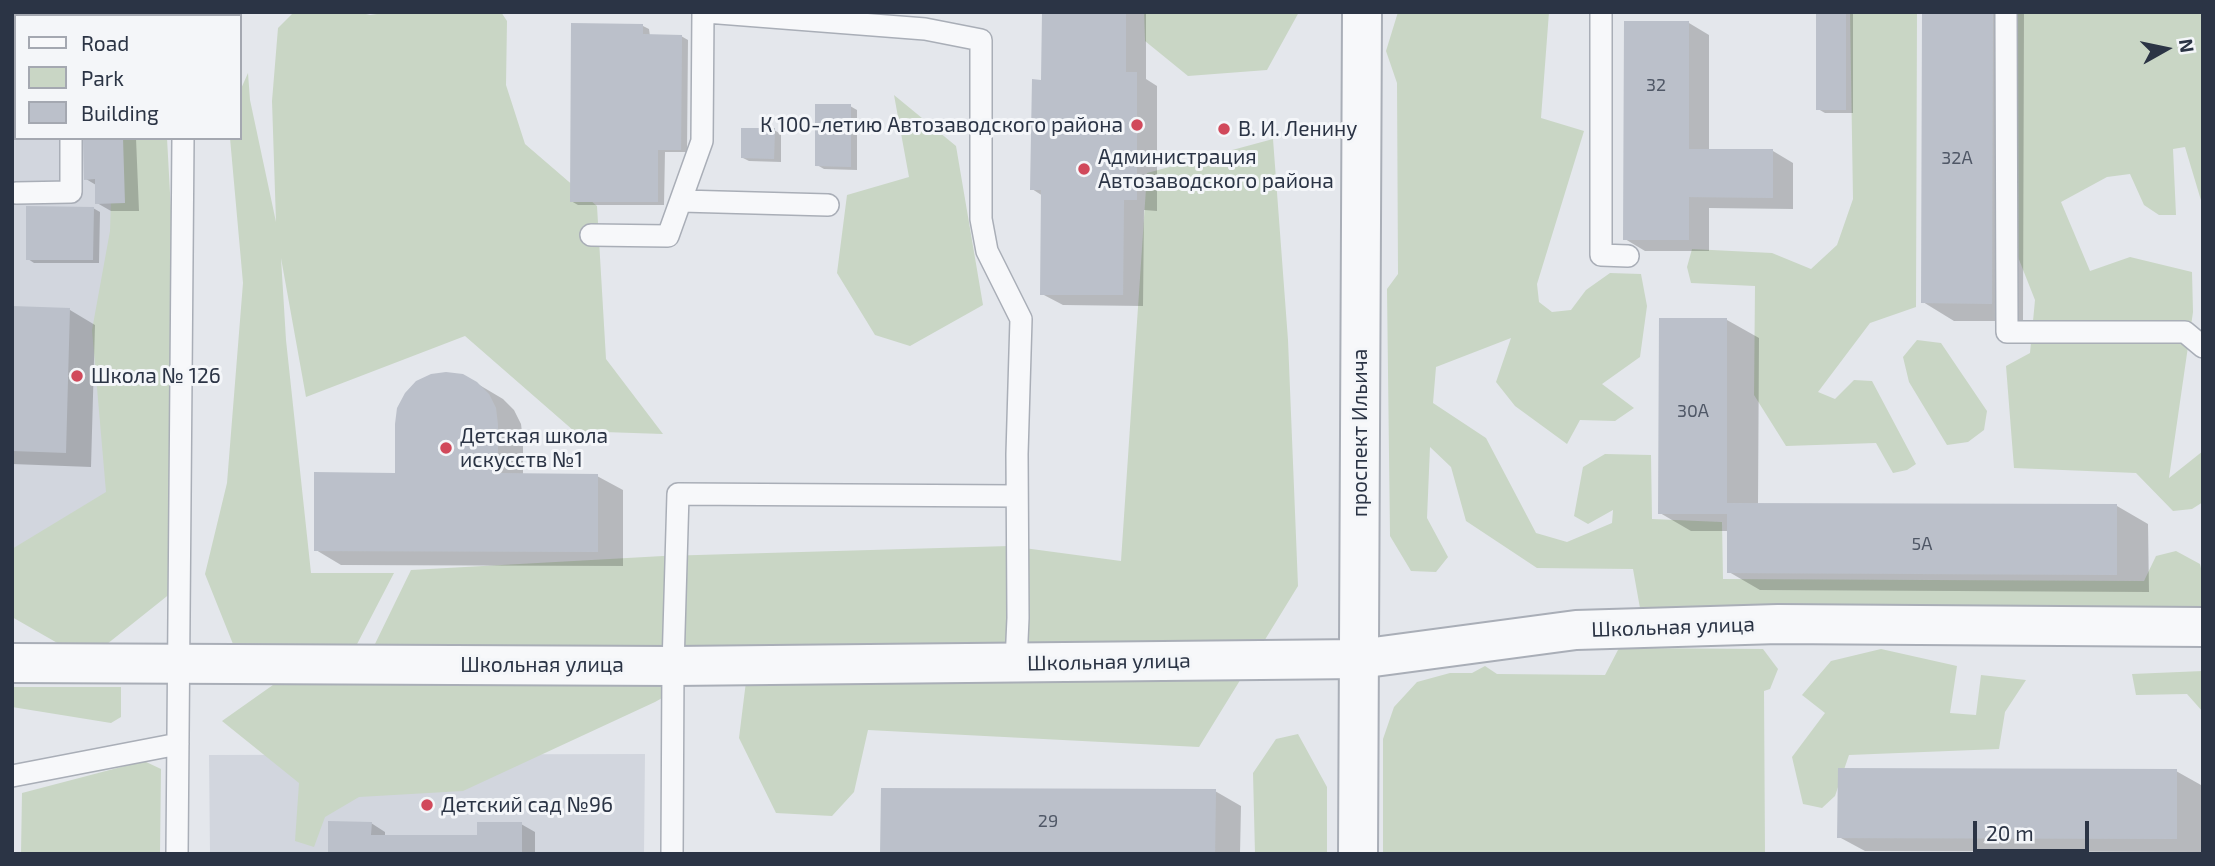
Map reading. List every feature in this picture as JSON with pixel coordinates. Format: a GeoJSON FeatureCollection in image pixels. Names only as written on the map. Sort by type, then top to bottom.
{"type":"FeatureCollection","features":[{"type":"Feature","properties":{"kind":"street","name":"проспект Ильича"},"geometry":{"type":"LineString","coordinates":[[1358,854],[1362,12]]}},
{"type":"Feature","properties":{"kind":"street","name":"Школьная улица"},"geometry":{"type":"LineString","coordinates":[[12,663],[673,666],[1359,659],[1576,630],[1779,624],[2203,627]]}},
{"type":"Feature","properties":{"kind":"lane"},"geometry":{"type":"LineString","coordinates":[[591,236],[668,236],[702,141],[705,12],[925,29],[981,40],[981,219],[987,251],[1021,319],[1016,496],[1016,663]]}},
{"type":"Feature","properties":{"kind":"lane"},"geometry":{"type":"LineString","coordinates":[[1601,12],[1601,255],[1628,256]]}},
{"type":"Feature","properties":{"kind":"lane"},"geometry":{"type":"LineString","coordinates":[[2006,12],[2007,332],[2185,332],[2203,347]]}},
{"type":"Feature","properties":{"kind":"lane"},"geometry":{"type":"LineString","coordinates":[[16,193],[71,192],[71,140]]}},
{"type":"Feature","properties":{"kind":"lane"},"geometry":{"type":"LineString","coordinates":[[177,854],[183,140]]}},
{"type":"Feature","properties":{"kind":"lane"},"geometry":{"type":"LineString","coordinates":[[682,201],[828,205]]}},
{"type":"Feature","properties":{"kind":"lane"},"geometry":{"type":"LineString","coordinates":[[672,854],[673,666],[678,494],[1016,496]]}},
{"type":"Feature","properties":{"kind":"lane"},"geometry":{"type":"LineString","coordinates":[[12,776],[178,744]]}},
{"type":"Feature","properties":{"kind":"shaded area","name":"Школа № 126"},"geometry":{"type":"Polygon","coordinates":[[[12,12],[143,12],[14,14],[14,140],[142,140],[139,614],[12,613],[12,12]]]}},
{"type":"Feature","properties":{"kind":"shaded area","name":"Детский сад №96"},"geometry":{"type":"Polygon","coordinates":[[[645,754],[644,854],[210,854],[209,755],[645,754]]]}},
{"type":"Feature","properties":{"kind":"green space"},"geometry":{"type":"Polygon","coordinates":[[[294,12],[358,12],[370,15],[391,12],[501,12],[507,21],[506,85],[525,144],[597,206],[606,359],[663,434],[574,431],[465,336],[306,397],[281,258],[286,340],[311,573],[394,573],[355,648],[235,649],[205,574],[227,483],[243,283],[230,140],[242,140],[242,86],[248,73],[250,100],[276,222],[272,101],[278,28],[294,12]]]}},
{"type":"Feature","properties":{"kind":"green space"},"geometry":{"type":"Polygon","coordinates":[[[1144,12],[1299,12],[1267,70],[1188,76],[1145,41],[1144,12]]]}},
{"type":"Feature","properties":{"kind":"green space"},"geometry":{"type":"Polygon","coordinates":[[[1398,12],[1549,12],[1541,118],[1584,131],[1537,284],[1539,302],[1552,312],[1571,310],[1586,290],[1610,273],[1641,274],[1647,306],[1640,357],[1602,384],[1634,408],[1615,421],[1580,420],[1567,444],[1515,406],[1496,382],[1511,338],[1436,367],[1433,403],[1486,438],[1536,533],[1567,542],[1612,523],[1613,510],[1588,524],[1574,516],[1583,467],[1605,454],[1651,455],[1652,519],[1722,522],[1723,579],[2144,581],[2156,556],[2176,551],[2200,564],[2203,577],[2203,621],[1643,625],[1633,569],[1537,568],[1466,521],[1451,467],[1430,447],[1427,518],[1448,557],[1436,572],[1411,571],[1390,536],[1387,289],[1398,274],[1397,83],[1386,51],[1398,12]]]}},
{"type":"Feature","properties":{"kind":"green space"},"geometry":{"type":"Polygon","coordinates":[[[1850,12],[1917,12],[1916,307],[1870,323],[1818,392],[1835,399],[1854,380],[1872,381],[1916,464],[1907,470],[1893,473],[1876,443],[1786,446],[1754,395],[1755,286],[1691,283],[1687,267],[1692,249],[1772,253],[1811,269],[1837,245],[1853,199],[1850,12]]]}},
{"type":"Feature","properties":{"kind":"green space"},"geometry":{"type":"Polygon","coordinates":[[[2013,12],[2203,12],[2203,207],[2185,147],[2173,149],[2176,215],[2159,215],[2144,205],[2130,174],[2107,177],[2061,202],[2090,271],[2130,257],[2192,272],[2193,312],[2169,478],[2203,451],[2203,502],[2192,509],[2173,511],[2136,473],[2014,468],[2006,366],[2030,353],[2035,300],[2014,247],[2013,12]]]}},
{"type":"Feature","properties":{"kind":"green space"},"geometry":{"type":"Polygon","coordinates":[[[894,95],[956,146],[983,305],[910,346],[875,335],[837,273],[847,195],[909,177],[894,95]]]}},
{"type":"Feature","properties":{"kind":"green space"},"geometry":{"type":"Polygon","coordinates":[[[1273,139],[1288,340],[1298,586],[1199,747],[868,730],[854,792],[832,816],[776,813],[739,738],[750,649],[655,702],[463,791],[359,797],[325,817],[314,847],[295,841],[299,783],[222,721],[280,680],[355,685],[411,570],[663,556],[1009,546],[1121,561],[1147,173],[1273,139]]]}},
{"type":"Feature","properties":{"kind":"green space"},"geometry":{"type":"Polygon","coordinates":[[[113,140],[167,140],[191,577],[87,660],[12,617],[12,549],[106,492],[92,330],[110,231],[113,140]]]}},
{"type":"Feature","properties":{"kind":"green space"},"geometry":{"type":"Polygon","coordinates":[[[1917,340],[1941,343],[1987,411],[1984,430],[1968,442],[1947,445],[1909,382],[1903,357],[1917,340]]]}},
{"type":"Feature","properties":{"kind":"green space"},"geometry":{"type":"Polygon","coordinates":[[[1619,648],[1763,649],[1778,669],[1770,689],[1764,691],[1765,854],[1383,854],[1383,739],[1394,707],[1417,682],[1450,673],[1472,673],[1485,666],[1497,674],[1605,675],[1619,648]]]}},
{"type":"Feature","properties":{"kind":"green space"},"geometry":{"type":"Polygon","coordinates":[[[1881,649],[1957,666],[1950,713],[1976,715],[1981,675],[2026,680],[2005,712],[1999,749],[1849,755],[1835,796],[1822,808],[1803,804],[1792,757],[1825,713],[1802,695],[1831,661],[1881,649]]]}},
{"type":"Feature","properties":{"kind":"green space"},"geometry":{"type":"Polygon","coordinates":[[[2203,671],[2203,712],[2187,694],[2136,695],[2132,674],[2203,671]]]}},
{"type":"Feature","properties":{"kind":"green space"},"geometry":{"type":"Polygon","coordinates":[[[12,687],[121,687],[121,717],[111,723],[12,707],[12,687]]]}},
{"type":"Feature","properties":{"kind":"green space"},"geometry":{"type":"Polygon","coordinates":[[[1298,734],[1327,787],[1327,854],[1255,854],[1253,773],[1276,739],[1298,734]]]}},
{"type":"Feature","properties":{"kind":"green space"},"geometry":{"type":"Polygon","coordinates":[[[144,761],[161,769],[160,854],[21,854],[22,793],[144,761]]]}},
{"type":"Feature","properties":{"kind":"building","name":"Администрация Автозаводского района"},"geometry":{"type":"Polygon","coordinates":[[[1042,12],[1126,12],[1126,72],[1137,72],[1137,200],[1124,200],[1123,295],[1040,295],[1041,190],[1030,190],[1032,79],[1041,80],[1042,12]]]}},
{"type":"Feature","properties":{"kind":"building"},"geometry":{"type":"Polygon","coordinates":[[[1816,12],[1846,12],[1846,110],[1816,110],[1816,12]]]}},
{"type":"Feature","properties":{"kind":"building"},"geometry":{"type":"Polygon","coordinates":[[[1922,12],[1993,12],[1992,304],[1921,303],[1922,12]]]}},
{"type":"Feature","properties":{"kind":"building"},"geometry":{"type":"Polygon","coordinates":[[[1624,21],[1689,21],[1689,149],[1773,149],[1773,198],[1689,197],[1689,240],[1623,240],[1624,21]]]}},
{"type":"Feature","properties":{"kind":"building"},"geometry":{"type":"Polygon","coordinates":[[[571,23],[643,24],[643,34],[682,35],[681,150],[658,150],[658,202],[570,202],[571,23]]]}},
{"type":"Feature","properties":{"kind":"building"},"geometry":{"type":"Polygon","coordinates":[[[815,104],[851,104],[851,167],[815,166],[815,104]]]}},
{"type":"Feature","properties":{"kind":"building"},"geometry":{"type":"Polygon","coordinates":[[[741,128],[775,128],[774,159],[741,158],[741,128]]]}},
{"type":"Feature","properties":{"kind":"building"},"geometry":{"type":"Polygon","coordinates":[[[83,140],[123,140],[125,203],[95,204],[95,179],[84,180],[83,140]]]}},
{"type":"Feature","properties":{"kind":"building"},"geometry":{"type":"Polygon","coordinates":[[[26,206],[94,207],[93,260],[26,260],[26,206]]]}},
{"type":"Feature","properties":{"kind":"building"},"geometry":{"type":"Polygon","coordinates":[[[12,306],[70,308],[66,453],[12,451],[12,306]]]}},
{"type":"Feature","properties":{"kind":"building"},"geometry":{"type":"Polygon","coordinates":[[[1659,318],[1727,318],[1727,503],[2117,504],[2117,575],[1727,573],[1727,514],[1658,514],[1659,318]]]}},
{"type":"Feature","properties":{"kind":"building","name":"Детская школа искусств №1"},"geometry":{"type":"Polygon","coordinates":[[[431,374],[463,374],[477,382],[489,394],[496,408],[498,425],[498,473],[598,474],[598,552],[314,551],[314,472],[395,473],[397,408],[416,381],[431,374]]]}},
{"type":"Feature","properties":{"kind":"building"},"geometry":{"type":"Polygon","coordinates":[[[1838,768],[2177,769],[2177,839],[1837,838],[1838,768]]]}},
{"type":"Feature","properties":{"kind":"building"},"geometry":{"type":"Polygon","coordinates":[[[881,788],[1216,789],[1215,854],[880,854],[881,788]]]}},
{"type":"Feature","properties":{"kind":"building"},"geometry":{"type":"Polygon","coordinates":[[[328,821],[372,822],[371,835],[477,835],[477,822],[522,822],[522,854],[328,854],[328,821]]]}},
{"type":"Feature","properties":{"kind":"place","name":"К 100-летию Автозаводского района"},"geometry":{"type":"Point","coordinates":[1137,125]}},
{"type":"Feature","properties":{"kind":"place","name":"В. И. Ленину"},"geometry":{"type":"Point","coordinates":[1224,129]}},
{"type":"Feature","properties":{"kind":"place","name":"Администрация Автозаводского района"},"geometry":{"type":"Point","coordinates":[1084,169]}},
{"type":"Feature","properties":{"kind":"place","name":"Школа № 126"},"geometry":{"type":"Point","coordinates":[77,376]}},
{"type":"Feature","properties":{"kind":"place","name":"Детская школа искусств №1"},"geometry":{"type":"Point","coordinates":[446,448]}},
{"type":"Feature","properties":{"kind":"place","name":"Детский сад №96"},"geometry":{"type":"Point","coordinates":[427,805]}}]}
